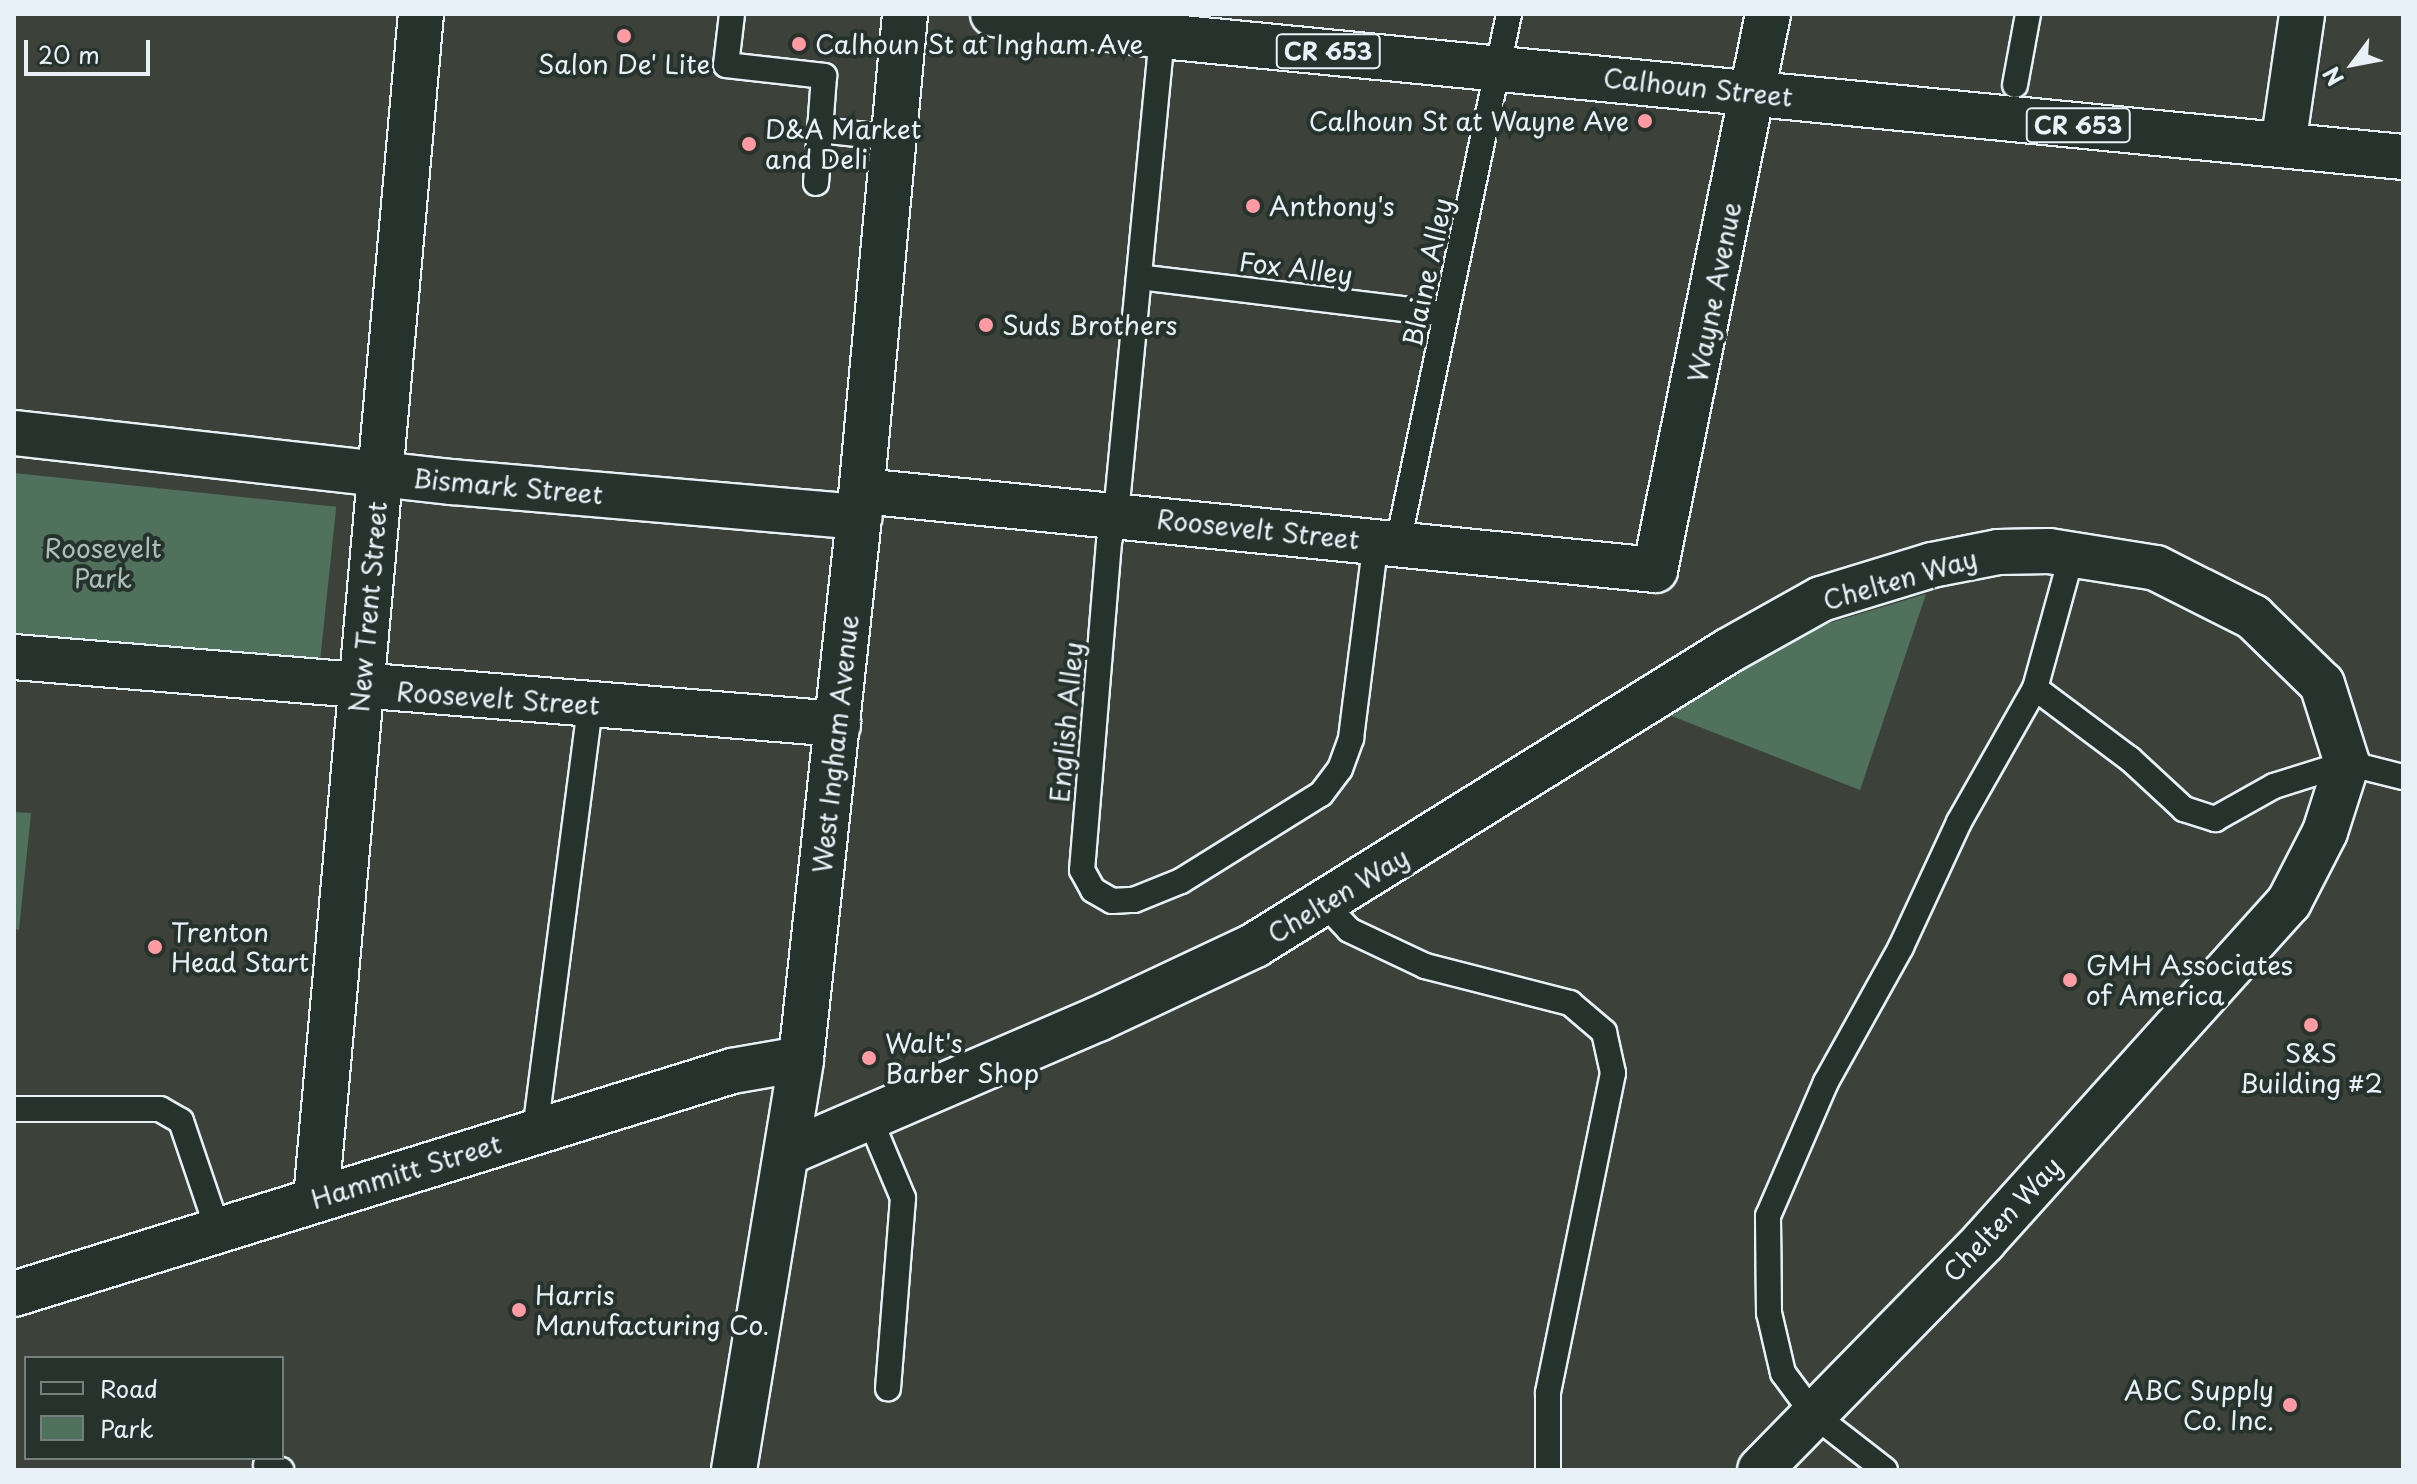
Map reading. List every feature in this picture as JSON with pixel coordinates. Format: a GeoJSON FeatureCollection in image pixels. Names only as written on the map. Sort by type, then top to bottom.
{"type":"FeatureCollection","features":[{"type":"Feature","properties":{"kind":"street","name":"New Trent Street"},"geometry":{"type":"LineString","coordinates":[[316,1199],[421,14]]}},
{"type":"Feature","properties":{"kind":"street","name":"West Ingham Avenue"},"geometry":{"type":"LineString","coordinates":[[734,1470],[789,1152],[801,1059],[861,504],[905,14]]}},
{"type":"Feature","properties":{"kind":"street","name":"Calhoun Street"},"geometry":{"type":"LineString","coordinates":[[993,14],[1162,36],[1495,65],[2403,157]]}},
{"type":"Feature","properties":{"kind":"street","name":"Wayne Avenue"},"geometry":{"type":"LineString","coordinates":[[1655,570],[1768,14]]}},
{"type":"Feature","properties":{"kind":"street"},"geometry":{"type":"LineString","coordinates":[[2283,145],[2302,14]]}},
{"type":"Feature","properties":{"kind":"street","name":"Bismark Street"},"geometry":{"type":"LineString","coordinates":[[14,433],[380,474],[861,504]]}},
{"type":"Feature","properties":{"kind":"street","name":"Roosevelt Street"},"geometry":{"type":"LineString","coordinates":[[861,504],[1116,514],[1655,570]]}},
{"type":"Feature","properties":{"kind":"street","name":"Chelten Way"},"geometry":{"type":"LineString","coordinates":[[789,1152],[1113,1012],[1255,945],[1728,651],[1821,599],[1932,565],[1998,552],[2072,554],[2156,568],[2253,617],[2322,684],[2347,763],[2325,832],[2289,902],[1984,1241],[1760,1470]]}},
{"type":"Feature","properties":{"kind":"street","name":"Roosevelt Street"},"geometry":{"type":"LineString","coordinates":[[14,657],[838,724]]}},
{"type":"Feature","properties":{"kind":"street","name":"Hammitt Street"},"geometry":{"type":"LineString","coordinates":[[14,1294],[732,1071],[801,1059]]}},
{"type":"Feature","properties":{"kind":"lane"},"geometry":{"type":"LineString","coordinates":[[732,14],[726,65],[824,76],[816,183]]}},
{"type":"Feature","properties":{"kind":"lane","name":"Blaine Alley"},"geometry":{"type":"LineString","coordinates":[[1387,542],[1446,314],[1495,65],[1509,14]]}},
{"type":"Feature","properties":{"kind":"lane"},"geometry":{"type":"LineString","coordinates":[[2015,85],[2028,14]]}},
{"type":"Feature","properties":{"kind":"lane","name":"English Alley"},"geometry":{"type":"LineString","coordinates":[[1162,36],[1116,514],[1109,542],[1082,870],[1093,890],[1112,901],[1134,900],[1181,881],[1321,794],[1340,769],[1351,738],[1387,542]]}},
{"type":"Feature","properties":{"kind":"lane"},"geometry":{"type":"LineString","coordinates":[[820,130],[894,138]]}},
{"type":"Feature","properties":{"kind":"lane","name":"Fox Alley"},"geometry":{"type":"LineString","coordinates":[[1139,277],[1446,314]]}},
{"type":"Feature","properties":{"kind":"lane"},"geometry":{"type":"LineString","coordinates":[[1885,1470],[1814,1415],[1783,1373],[1769,1313],[1768,1216],[1826,1082],[1901,947],[1959,822],[2035,688],[2072,554]]}},
{"type":"Feature","properties":{"kind":"lane"},"geometry":{"type":"LineString","coordinates":[[2035,688],[2130,759],[2184,809],[2215,819],[2274,786],[2347,763],[2403,777]]}},
{"type":"Feature","properties":{"kind":"lane"},"geometry":{"type":"LineString","coordinates":[[535,1131],[590,705]]}},
{"type":"Feature","properties":{"kind":"lane"},"geometry":{"type":"LineString","coordinates":[[1325,904],[1349,930],[1425,966],[1570,1003],[1604,1032],[1613,1073],[1548,1393],[1548,1470]]}},
{"type":"Feature","properties":{"kind":"lane"},"geometry":{"type":"LineString","coordinates":[[14,1109],[160,1109],[181,1121],[218,1230]]}},
{"type":"Feature","properties":{"kind":"lane"},"geometry":{"type":"LineString","coordinates":[[869,1117],[903,1198],[888,1388]]}},
{"type":"Feature","properties":{"kind":"green space","name":"Roosevelt Park"},"geometry":{"type":"Polygon","coordinates":[[[14,473],[336,507],[319,669],[14,637],[14,473]]]}},
{"type":"Feature","properties":{"kind":"green space"},"geometry":{"type":"Polygon","coordinates":[[[1926,594],[1860,790],[1664,713],[1806,630],[1926,594]]]}},
{"type":"Feature","properties":{"kind":"green space"},"geometry":{"type":"Polygon","coordinates":[[[14,812],[31,813],[19,930],[14,929],[14,812]]]}},
{"type":"Feature","properties":{"kind":"place","name":"Salon De' Lite"},"geometry":{"type":"Point","coordinates":[624,36]}},
{"type":"Feature","properties":{"kind":"place","name":"Calhoun St at Ingham Ave"},"geometry":{"type":"Point","coordinates":[799,44]}},
{"type":"Feature","properties":{"kind":"place","name":"Calhoun St at Wayne Ave"},"geometry":{"type":"Point","coordinates":[1645,121]}},
{"type":"Feature","properties":{"kind":"place","name":"D&A Market and Deli"},"geometry":{"type":"Point","coordinates":[749,144]}},
{"type":"Feature","properties":{"kind":"place","name":"Anthony's"},"geometry":{"type":"Point","coordinates":[1253,206]}},
{"type":"Feature","properties":{"kind":"place","name":"Suds Brothers"},"geometry":{"type":"Point","coordinates":[986,325]}},
{"type":"Feature","properties":{"kind":"place","name":"Trenton Head Start"},"geometry":{"type":"Point","coordinates":[155,947]}},
{"type":"Feature","properties":{"kind":"place","name":"GMH Associates of America"},"geometry":{"type":"Point","coordinates":[2070,980]}},
{"type":"Feature","properties":{"kind":"place","name":"S&S Building #2"},"geometry":{"type":"Point","coordinates":[2311,1025]}},
{"type":"Feature","properties":{"kind":"place","name":"Walt's Barber Shop"},"geometry":{"type":"Point","coordinates":[869,1058]}},
{"type":"Feature","properties":{"kind":"place","name":"Harris Manufacturing Co."},"geometry":{"type":"Point","coordinates":[519,1310]}},
{"type":"Feature","properties":{"kind":"place","name":"ABC Supply Co. Inc."},"geometry":{"type":"Point","coordinates":[2290,1405]}}]}
